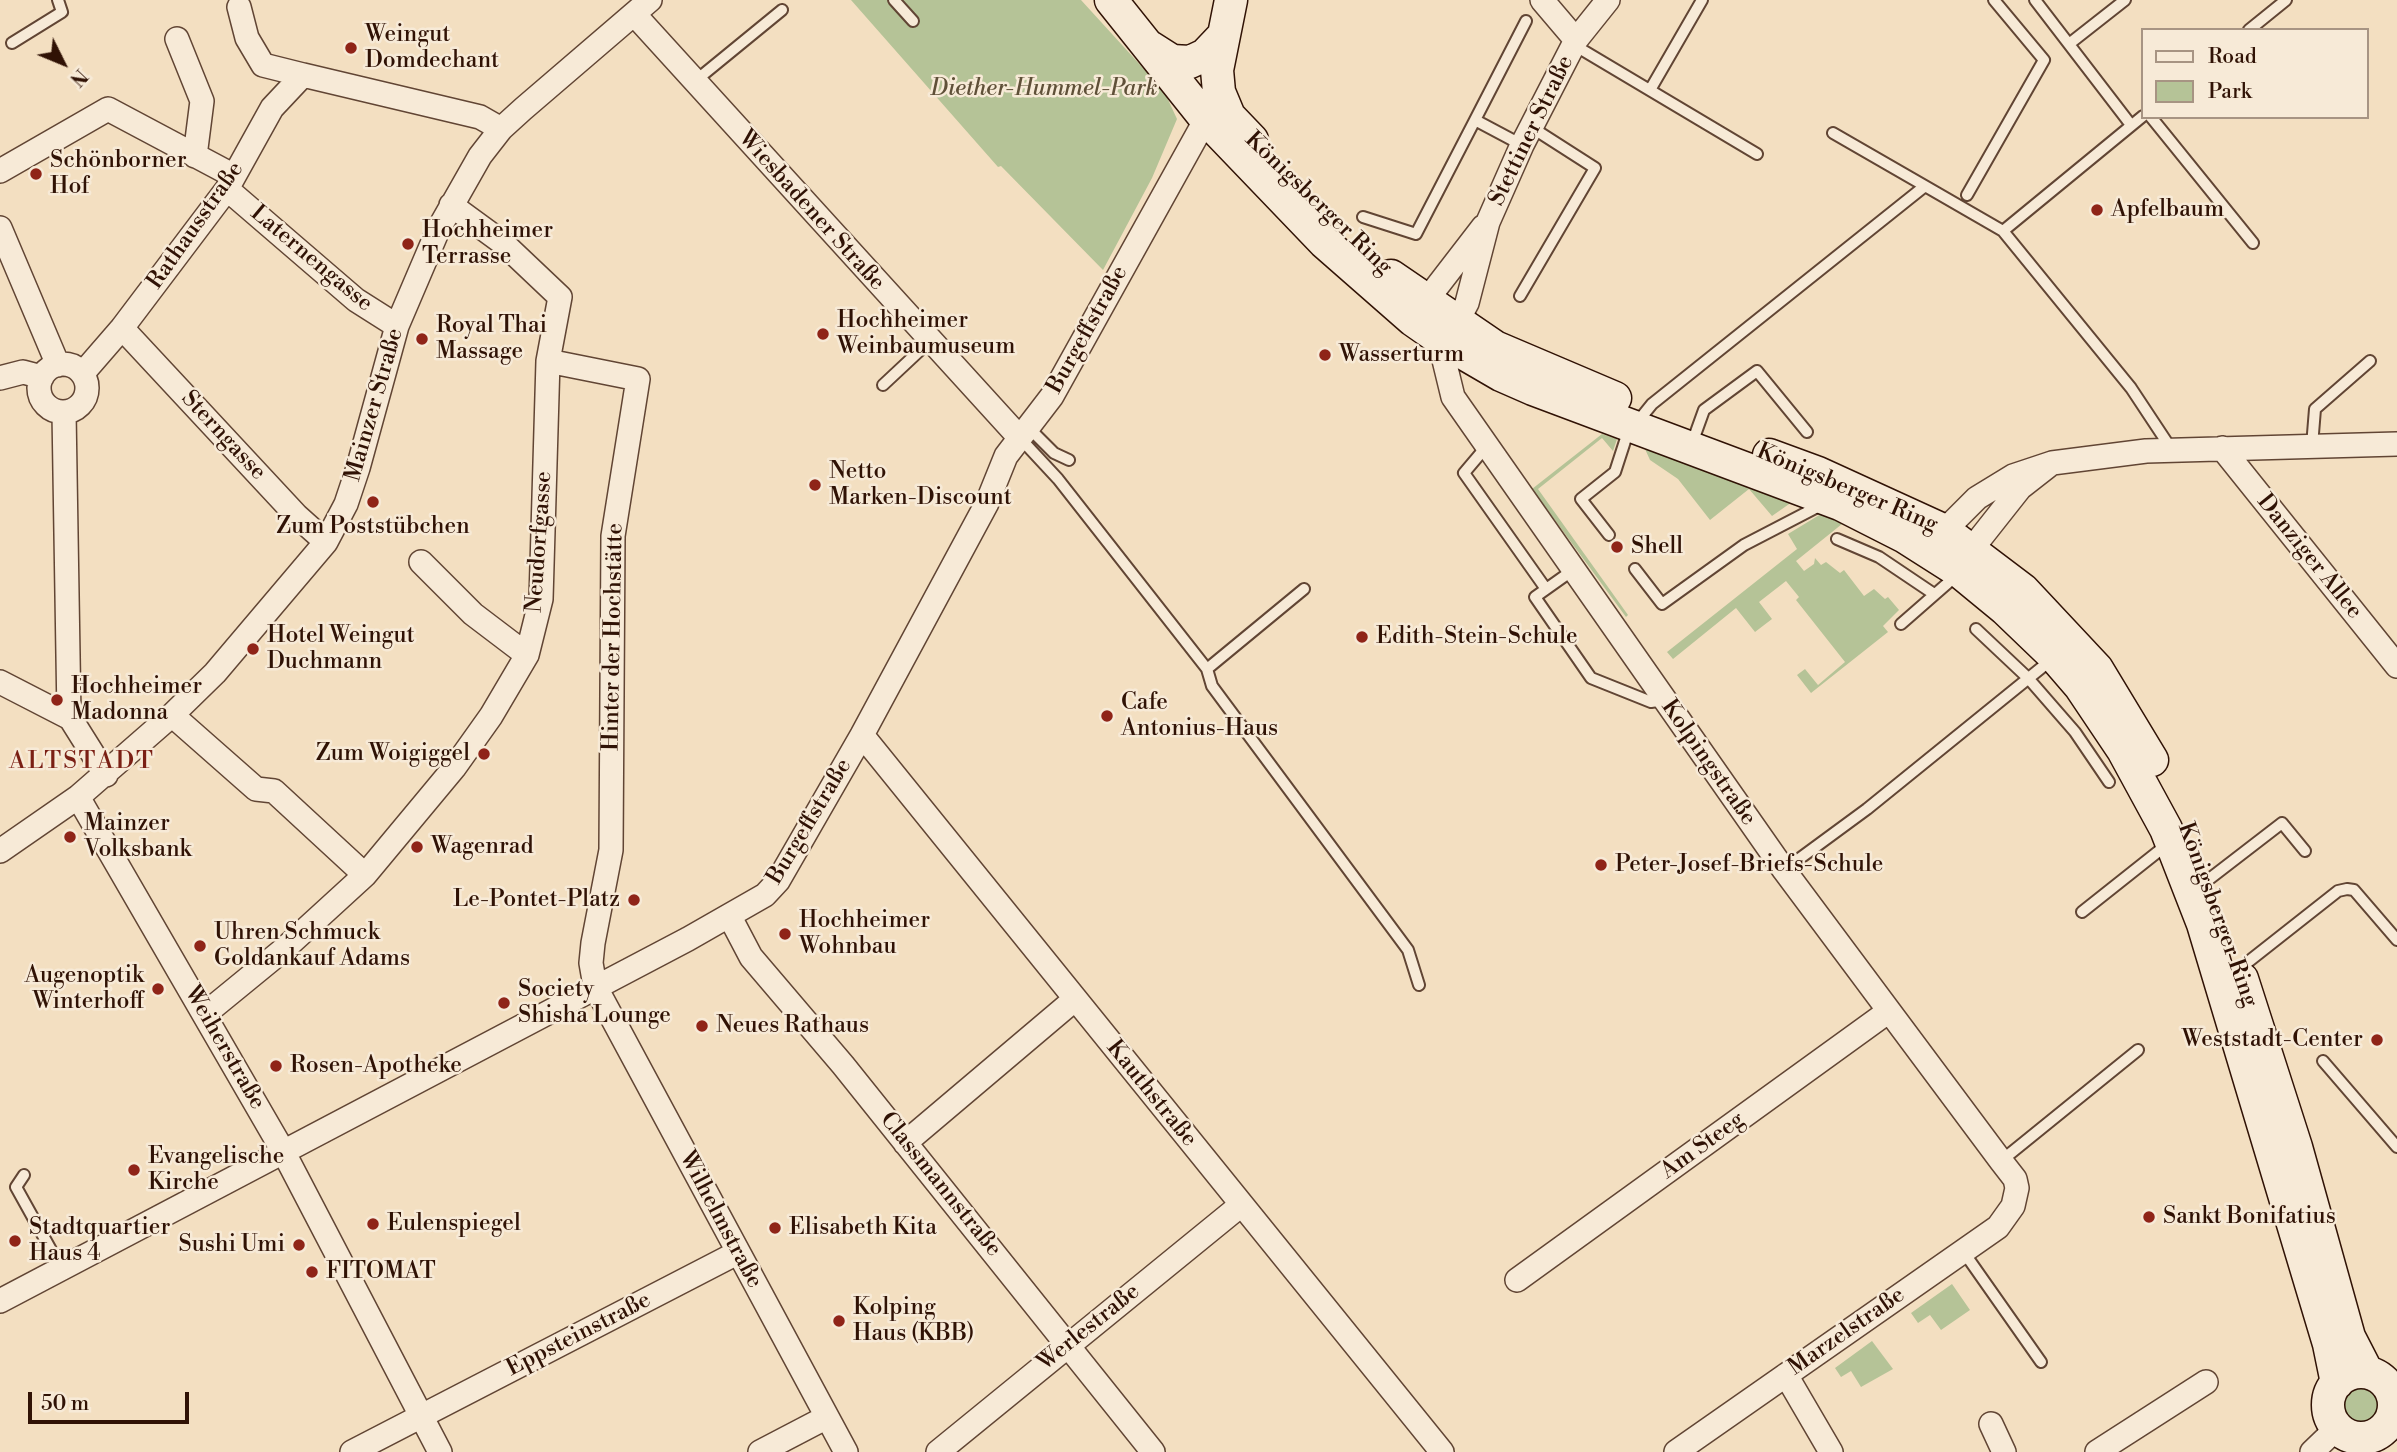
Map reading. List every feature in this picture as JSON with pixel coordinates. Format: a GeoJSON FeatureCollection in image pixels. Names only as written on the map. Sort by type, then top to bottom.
{"type":"FeatureCollection","features":[{"type":"Feature","properties":{"kind":"main road","name":"Königsberger Ring"},"geometry":{"type":"LineString","coordinates":[[1111,0],[1149,46],[1217,118],[1375,263],[1419,310],[1452,332],[1501,375],[1640,419],[1693,439],[1829,500],[1938,541]]}},
{"type":"Feature","properties":{"kind":"main road"},"geometry":{"type":"LineString","coordinates":[[1217,118],[1217,70],[1231,0]]}},
{"type":"Feature","properties":{"kind":"main road"},"geometry":{"type":"LineString","coordinates":[[1149,46],[1172,61],[1190,62],[1205,55],[1224,35]]}},
{"type":"Feature","properties":{"kind":"main road","name":"Königsberger Ring"},"geometry":{"type":"LineString","coordinates":[[1693,439],[1818,473],[1938,541],[1966,561],[2023,590],[2097,669],[2138,733],[2208,880],[2296,1147],[2349,1337],[2385,1383]]}},
{"type":"Feature","properties":{"kind":"main road","name":"Königsberger Ring"},"geometry":{"type":"LineString","coordinates":[[1966,561],[2005,609],[2055,657],[2080,686],[2123,750],[2171,841],[2203,925],[2329,1344],[2337,1383],[2328,1401],[2328,1410],[2337,1428]]}},
{"type":"Feature","properties":{"kind":"main road"},"geometry":{"type":"LineString","coordinates":[[2337,1383],[2356,1372],[2385,1383],[2395,1410],[2380,1443],[2356,1438],[2337,1428]]}},
{"type":"Feature","properties":{"kind":"street","name":"Stettiner Straße"},"geometry":{"type":"LineString","coordinates":[[1542,0],[1575,43]]}},
{"type":"Feature","properties":{"kind":"street","name":"Stettiner Straße"},"geometry":{"type":"LineString","coordinates":[[1452,332],[1467,303],[1488,222],[1526,136],[1575,43],[1608,0]]}},
{"type":"Feature","properties":{"kind":"street"},"geometry":{"type":"LineString","coordinates":[[239,7],[247,38],[263,65],[480,117],[501,129]]}},
{"type":"Feature","properties":{"kind":"street","name":"Wiesbadener Straße"},"geometry":{"type":"LineString","coordinates":[[642,7],[694,82],[930,341],[1023,432]]}},
{"type":"Feature","properties":{"kind":"street","name":"Mainzer Straße"},"geometry":{"type":"LineString","coordinates":[[0,850],[78,797],[172,715],[215,673],[326,542],[354,480],[397,326],[451,205],[480,156],[501,129],[642,7]]}},
{"type":"Feature","properties":{"kind":"street"},"geometry":{"type":"LineString","coordinates":[[177,39],[202,101],[195,156]]}},
{"type":"Feature","properties":{"kind":"street","name":"Rathausstraße"},"geometry":{"type":"LineString","coordinates":[[83,373],[122,328],[230,183],[272,108],[303,75]]}},
{"type":"Feature","properties":{"kind":"street","name":"Laternengasse"},"geometry":{"type":"LineString","coordinates":[[0,171],[108,109],[195,156],[230,183],[356,300],[397,326]]}},
{"type":"Feature","properties":{"kind":"street","name":"Burgeffstraße"},"geometry":{"type":"LineString","coordinates":[[0,1301],[730,917],[765,895],[778,881],[862,735],[987,503],[1006,456],[1052,396],[1217,118]]}},
{"type":"Feature","properties":{"kind":"street","name":"Neudorfgasse"},"geometry":{"type":"LineString","coordinates":[[206,1013],[284,950],[365,875],[454,768],[491,716],[527,655],[541,599],[548,361],[560,297],[503,243],[451,205]]}},
{"type":"Feature","properties":{"kind":"street","name":"Stettiner Straße"},"geometry":{"type":"LineString","coordinates":[[1419,310],[1488,222]]}},
{"type":"Feature","properties":{"kind":"street"},"geometry":{"type":"LineString","coordinates":[[0,228],[50,371],[40,391],[43,400],[55,411],[64,412],[78,407],[84,401],[87,384],[83,373],[72,366],[50,371],[23,372],[0,378]]}},
{"type":"Feature","properties":{"kind":"street","name":"Sterngasse"},"geometry":{"type":"LineString","coordinates":[[122,328],[297,516],[326,542]]}},
{"type":"Feature","properties":{"kind":"street","name":"Kolpingstraße"},"geometry":{"type":"LineString","coordinates":[[1452,332],[1444,360],[1453,397],[1784,870],[2015,1179],[2017,1196],[2013,1206]]}},
{"type":"Feature","properties":{"kind":"street","name":"Hinter der Hochstätte"},"geometry":{"type":"LineString","coordinates":[[548,361],[638,379],[612,536],[611,850],[593,943],[591,963],[595,986]]}},
{"type":"Feature","properties":{"kind":"street"},"geometry":{"type":"LineString","coordinates":[[64,412],[70,718]]}},
{"type":"Feature","properties":{"kind":"street"},"geometry":{"type":"LineString","coordinates":[[1938,541],[1977,498],[2013,476],[2053,463],[2172,450],[2397,444]]}},
{"type":"Feature","properties":{"kind":"street","name":"Danziger Allee"},"geometry":{"type":"LineString","coordinates":[[2222,448],[2397,666]]}},
{"type":"Feature","properties":{"kind":"street"},"geometry":{"type":"LineString","coordinates":[[1966,561],[2020,488],[2053,463]]}},
{"type":"Feature","properties":{"kind":"street"},"geometry":{"type":"LineString","coordinates":[[421,562],[473,614],[527,655]]}},
{"type":"Feature","properties":{"kind":"street"},"geometry":{"type":"LineString","coordinates":[[0,682],[70,718],[106,775]]}},
{"type":"Feature","properties":{"kind":"street"},"geometry":{"type":"LineString","coordinates":[[172,715],[256,789],[274,791],[365,875]]}},
{"type":"Feature","properties":{"kind":"street","name":"Kauthstraße"},"geometry":{"type":"LineString","coordinates":[[862,735],[1442,1452]]}},
{"type":"Feature","properties":{"kind":"street","name":"Weiherstraße"},"geometry":{"type":"LineString","coordinates":[[78,797],[155,932],[206,1013],[283,1151],[440,1452]]}},
{"type":"Feature","properties":{"kind":"street","name":"Classmannstraße"},"geometry":{"type":"LineString","coordinates":[[730,917],[751,957],[1069,1343],[1153,1452]]}},
{"type":"Feature","properties":{"kind":"street","name":"Wilhelmstraße"},"geometry":{"type":"LineString","coordinates":[[595,986],[846,1452]]}},
{"type":"Feature","properties":{"kind":"street"},"geometry":{"type":"LineString","coordinates":[[905,1143],[1074,1000]]}},
{"type":"Feature","properties":{"kind":"street","name":"Am Steeg"},"geometry":{"type":"LineString","coordinates":[[1517,1280],[1889,1011]]}},
{"type":"Feature","properties":{"kind":"street","name":"Werlestraße"},"geometry":{"type":"LineString","coordinates":[[938,1452],[1241,1205]]}},
{"type":"Feature","properties":{"kind":"street","name":"Marzelstraße"},"geometry":{"type":"LineString","coordinates":[[1675,1452],[1998,1227],[2013,1206]]}},
{"type":"Feature","properties":{"kind":"street","name":"Eppsteinstraße"},"geometry":{"type":"LineString","coordinates":[[352,1452],[737,1253]]}},
{"type":"Feature","properties":{"kind":"street"},"geometry":{"type":"LineString","coordinates":[[1786,1375],[1831,1452]]}},
{"type":"Feature","properties":{"kind":"street"},"geometry":{"type":"LineString","coordinates":[[2097,1452],[2206,1382]]}},
{"type":"Feature","properties":{"kind":"street"},"geometry":{"type":"LineString","coordinates":[[760,1452],[827,1417]]}},
{"type":"Feature","properties":{"kind":"street"},"geometry":{"type":"LineString","coordinates":[[1991,1424],[2004,1452]]}},
{"type":"Feature","properties":{"kind":"street"},"geometry":{"type":"LineString","coordinates":[[2312,1452],[2337,1428]]}},
{"type":"Feature","properties":{"kind":"lane"},"geometry":{"type":"LineString","coordinates":[[12,43],[62,12],[58,0]]}},
{"type":"Feature","properties":{"kind":"lane"},"geometry":{"type":"LineString","coordinates":[[894,0],[913,22]]}},
{"type":"Feature","properties":{"kind":"lane"},"geometry":{"type":"LineString","coordinates":[[1650,90],[1702,0]]}},
{"type":"Feature","properties":{"kind":"lane"},"geometry":{"type":"LineString","coordinates":[[1967,195],[2044,60],[1994,0]]}},
{"type":"Feature","properties":{"kind":"lane"},"geometry":{"type":"LineString","coordinates":[[2035,0],[2132,125]]}},
{"type":"Feature","properties":{"kind":"lane"},"geometry":{"type":"LineString","coordinates":[[2069,44],[2125,0]]}},
{"type":"Feature","properties":{"kind":"lane"},"geometry":{"type":"LineString","coordinates":[[2251,28],[2286,0]]}},
{"type":"Feature","properties":{"kind":"lane"},"geometry":{"type":"LineString","coordinates":[[694,82],[782,10]]}},
{"type":"Feature","properties":{"kind":"lane"},"geometry":{"type":"LineString","coordinates":[[1363,217],[1416,234],[1526,22]]}},
{"type":"Feature","properties":{"kind":"lane"},"geometry":{"type":"LineString","coordinates":[[1575,43],[1757,154]]}},
{"type":"Feature","properties":{"kind":"lane"},"geometry":{"type":"LineString","coordinates":[[2003,232],[2142,117]]}},
{"type":"Feature","properties":{"kind":"lane"},"geometry":{"type":"LineString","coordinates":[[2153,119],[2253,243]]}},
{"type":"Feature","properties":{"kind":"lane"},"geometry":{"type":"LineString","coordinates":[[1475,120],[1526,136],[1595,168],[1520,296]]}},
{"type":"Feature","properties":{"kind":"lane"},"geometry":{"type":"LineString","coordinates":[[1833,133],[2003,232],[2131,388],[2172,450]]}},
{"type":"Feature","properties":{"kind":"lane"},"geometry":{"type":"LineString","coordinates":[[1609,535],[1581,499],[1615,472],[1627,435],[1640,419],[1925,186]]}},
{"type":"Feature","properties":{"kind":"lane"},"geometry":{"type":"LineString","coordinates":[[883,386],[930,341]]}},
{"type":"Feature","properties":{"kind":"lane"},"geometry":{"type":"LineString","coordinates":[[2312,446],[2315,409],[2370,361]]}},
{"type":"Feature","properties":{"kind":"lane"},"geometry":{"type":"LineString","coordinates":[[1693,439],[1704,410],[1757,372],[1807,432]]}},
{"type":"Feature","properties":{"kind":"lane"},"geometry":{"type":"LineString","coordinates":[[1023,432],[1069,460]]}},
{"type":"Feature","properties":{"kind":"lane"},"geometry":{"type":"LineString","coordinates":[[1023,432],[1208,669],[1212,686],[1408,950],[1419,985]]}},
{"type":"Feature","properties":{"kind":"lane"},"geometry":{"type":"LineString","coordinates":[[1486,447],[1464,473],[1546,589]]}},
{"type":"Feature","properties":{"kind":"lane"},"geometry":{"type":"LineString","coordinates":[[1635,569],[1662,604],[1744,545],[1829,500]]}},
{"type":"Feature","properties":{"kind":"lane"},"geometry":{"type":"LineString","coordinates":[[1837,539],[1879,557],[1934,594]]}},
{"type":"Feature","properties":{"kind":"lane"},"geometry":{"type":"LineString","coordinates":[[1901,624],[1966,561]]}},
{"type":"Feature","properties":{"kind":"lane"},"geometry":{"type":"LineString","coordinates":[[1573,570],[1535,597],[1591,678],[1651,702],[1664,700]]}},
{"type":"Feature","properties":{"kind":"lane"},"geometry":{"type":"LineString","coordinates":[[1208,669],[1304,589]]}},
{"type":"Feature","properties":{"kind":"lane"},"geometry":{"type":"LineString","coordinates":[[1976,629],[2028,678],[2075,732],[2109,782]]}},
{"type":"Feature","properties":{"kind":"lane"},"geometry":{"type":"LineString","coordinates":[[1784,870],[1867,808],[2055,657]]}},
{"type":"Feature","properties":{"kind":"lane"},"geometry":{"type":"LineString","coordinates":[[2208,880],[2282,824],[2305,851]]}},
{"type":"Feature","properties":{"kind":"lane"},"geometry":{"type":"LineString","coordinates":[[2082,912],[2171,841]]}},
{"type":"Feature","properties":{"kind":"lane"},"geometry":{"type":"LineString","coordinates":[[2239,969],[2338,891],[2354,890],[2397,940]]}},
{"type":"Feature","properties":{"kind":"lane"},"geometry":{"type":"LineString","coordinates":[[2001,1161],[2138,1050]]}},
{"type":"Feature","properties":{"kind":"lane"},"geometry":{"type":"LineString","coordinates":[[2323,1061],[2397,1147]]}},
{"type":"Feature","properties":{"kind":"lane"},"geometry":{"type":"LineString","coordinates":[[24,1175],[16,1187],[61,1268]]}},
{"type":"Feature","properties":{"kind":"lane"},"geometry":{"type":"LineString","coordinates":[[1963,1251],[2041,1362]]}},
{"type":"Feature","properties":{"kind":"green space","name":"Diether-Hummel-Park"},"geometry":{"type":"Polygon","coordinates":[[[851,0],[1081,0],[1164,91],[1177,119],[1152,178],[1103,270],[1001,166],[998,167],[851,0]]]}},
{"type":"Feature","properties":{"kind":"green space"},"geometry":{"type":"Polygon","coordinates":[[[1602,434],[1617,439],[1613,451],[1602,438],[1538,489],[1628,615],[1626,617],[1532,489],[1602,434]]]}},
{"type":"Feature","properties":{"kind":"green space"},"geometry":{"type":"Polygon","coordinates":[[[1645,449],[1792,502],[1772,516],[1749,489],[1710,520],[1678,479],[1650,460],[1645,449]]]}},
{"type":"Feature","properties":{"kind":"green space"},"geometry":{"type":"Polygon","coordinates":[[[1821,514],[1842,524],[1796,561],[1804,571],[1814,564],[1815,558],[1821,565],[1826,562],[1840,573],[1844,570],[1864,596],[1874,589],[1885,599],[1888,597],[1899,610],[1883,626],[1888,632],[1811,693],[1797,675],[1805,669],[1818,685],[1845,662],[1796,600],[1799,597],[1786,581],[1759,602],[1772,619],[1755,632],[1736,608],[1673,659],[1667,652],[1797,549],[1788,534],[1821,514]]]}},
{"type":"Feature","properties":{"kind":"green space"},"geometry":{"type":"Polygon","coordinates":[[[1952,1284],[1970,1310],[1941,1330],[1930,1315],[1918,1323],[1911,1313],[1952,1284]]]}},
{"type":"Feature","properties":{"kind":"green space"},"geometry":{"type":"Polygon","coordinates":[[[1872,1341],[1893,1369],[1861,1387],[1851,1371],[1841,1377],[1835,1368],[1872,1341]]]}},
{"type":"Feature","properties":{"kind":"green space"},"geometry":{"type":"Polygon","coordinates":[[[2363,1381],[2381,1388],[2388,1406],[2381,1424],[2363,1431],[2345,1424],[2338,1406],[2345,1388],[2363,1381]]]}},
{"type":"Feature","properties":{"kind":"place","name":"Weingut Domdechant"},"geometry":{"type":"Point","coordinates":[351,48]}},
{"type":"Feature","properties":{"kind":"place","name":"Schönborner Hof"},"geometry":{"type":"Point","coordinates":[36,174]}},
{"type":"Feature","properties":{"kind":"place","name":"Apfelbaum"},"geometry":{"type":"Point","coordinates":[2097,210]}},
{"type":"Feature","properties":{"kind":"place","name":"Hochheimer Terrasse"},"geometry":{"type":"Point","coordinates":[408,244]}},
{"type":"Feature","properties":{"kind":"place","name":"Hochheimer Weinbaumuseum"},"geometry":{"type":"Point","coordinates":[823,334]}},
{"type":"Feature","properties":{"kind":"place","name":"Royal Thai Massage"},"geometry":{"type":"Point","coordinates":[422,339]}},
{"type":"Feature","properties":{"kind":"place","name":"Wasserturm"},"geometry":{"type":"Point","coordinates":[1325,355]}},
{"type":"Feature","properties":{"kind":"place","name":"Netto Marken-Discount"},"geometry":{"type":"Point","coordinates":[815,485]}},
{"type":"Feature","properties":{"kind":"place","name":"Zum Poststübchen"},"geometry":{"type":"Point","coordinates":[373,502]}},
{"type":"Feature","properties":{"kind":"place","name":"Shell"},"geometry":{"type":"Point","coordinates":[1617,547]}},
{"type":"Feature","properties":{"kind":"place","name":"Edith-Stein-Schule"},"geometry":{"type":"Point","coordinates":[1362,637]}},
{"type":"Feature","properties":{"kind":"place","name":"Hotel Weingut Duchmann"},"geometry":{"type":"Point","coordinates":[253,649]}},
{"type":"Feature","properties":{"kind":"place","name":"Hochheimer Madonna"},"geometry":{"type":"Point","coordinates":[57,700]}},
{"type":"Feature","properties":{"kind":"place","name":"Cafe Antonius-Haus"},"geometry":{"type":"Point","coordinates":[1107,716]}},
{"type":"Feature","properties":{"kind":"place","name":"Zum Woigiggel"},"geometry":{"type":"Point","coordinates":[484,754]}},
{"type":"Feature","properties":{"kind":"place","name":"Mainzer Volksbank"},"geometry":{"type":"Point","coordinates":[70,837]}},
{"type":"Feature","properties":{"kind":"place","name":"Wagenrad"},"geometry":{"type":"Point","coordinates":[417,847]}},
{"type":"Feature","properties":{"kind":"place","name":"Peter-Josef-Briefs-Schule"},"geometry":{"type":"Point","coordinates":[1601,865]}},
{"type":"Feature","properties":{"kind":"place","name":"Le-Pontet-Platz"},"geometry":{"type":"Point","coordinates":[634,900]}},
{"type":"Feature","properties":{"kind":"place","name":"Hochheimer Wohnbau"},"geometry":{"type":"Point","coordinates":[785,934]}},
{"type":"Feature","properties":{"kind":"place","name":"Uhren Schmuck Goldankauf Adams"},"geometry":{"type":"Point","coordinates":[200,946]}},
{"type":"Feature","properties":{"kind":"place","name":"Augenoptik Winterhoff"},"geometry":{"type":"Point","coordinates":[158,989]}},
{"type":"Feature","properties":{"kind":"place","name":"Society Shisha Lounge"},"geometry":{"type":"Point","coordinates":[504,1003]}},
{"type":"Feature","properties":{"kind":"place","name":"Neues Rathaus"},"geometry":{"type":"Point","coordinates":[702,1026]}},
{"type":"Feature","properties":{"kind":"place","name":"Weststadt-Center"},"geometry":{"type":"Point","coordinates":[2377,1040]}},
{"type":"Feature","properties":{"kind":"place","name":"Rosen-Apotheke"},"geometry":{"type":"Point","coordinates":[276,1066]}},
{"type":"Feature","properties":{"kind":"place","name":"Evangelische Kirche"},"geometry":{"type":"Point","coordinates":[134,1170]}},
{"type":"Feature","properties":{"kind":"place","name":"Sankt Bonifatius"},"geometry":{"type":"Point","coordinates":[2149,1217]}},
{"type":"Feature","properties":{"kind":"place","name":"Eulenspiegel"},"geometry":{"type":"Point","coordinates":[373,1224]}},
{"type":"Feature","properties":{"kind":"place","name":"Elisabeth Kita"},"geometry":{"type":"Point","coordinates":[775,1228]}},
{"type":"Feature","properties":{"kind":"place","name":"Stadtquartier Haus 4"},"geometry":{"type":"Point","coordinates":[15,1241]}},
{"type":"Feature","properties":{"kind":"place","name":"Sushi Umi"},"geometry":{"type":"Point","coordinates":[299,1245]}},
{"type":"Feature","properties":{"kind":"place","name":"FITOMAT"},"geometry":{"type":"Point","coordinates":[312,1272]}},
{"type":"Feature","properties":{"kind":"place","name":"Kolping Haus (KBB)"},"geometry":{"type":"Point","coordinates":[839,1321]}},
{"type":"Feature","properties":{"kind":"district","name":"ALTSTADT"},"geometry":{"type":"Point","coordinates":[82,762]}}]}
